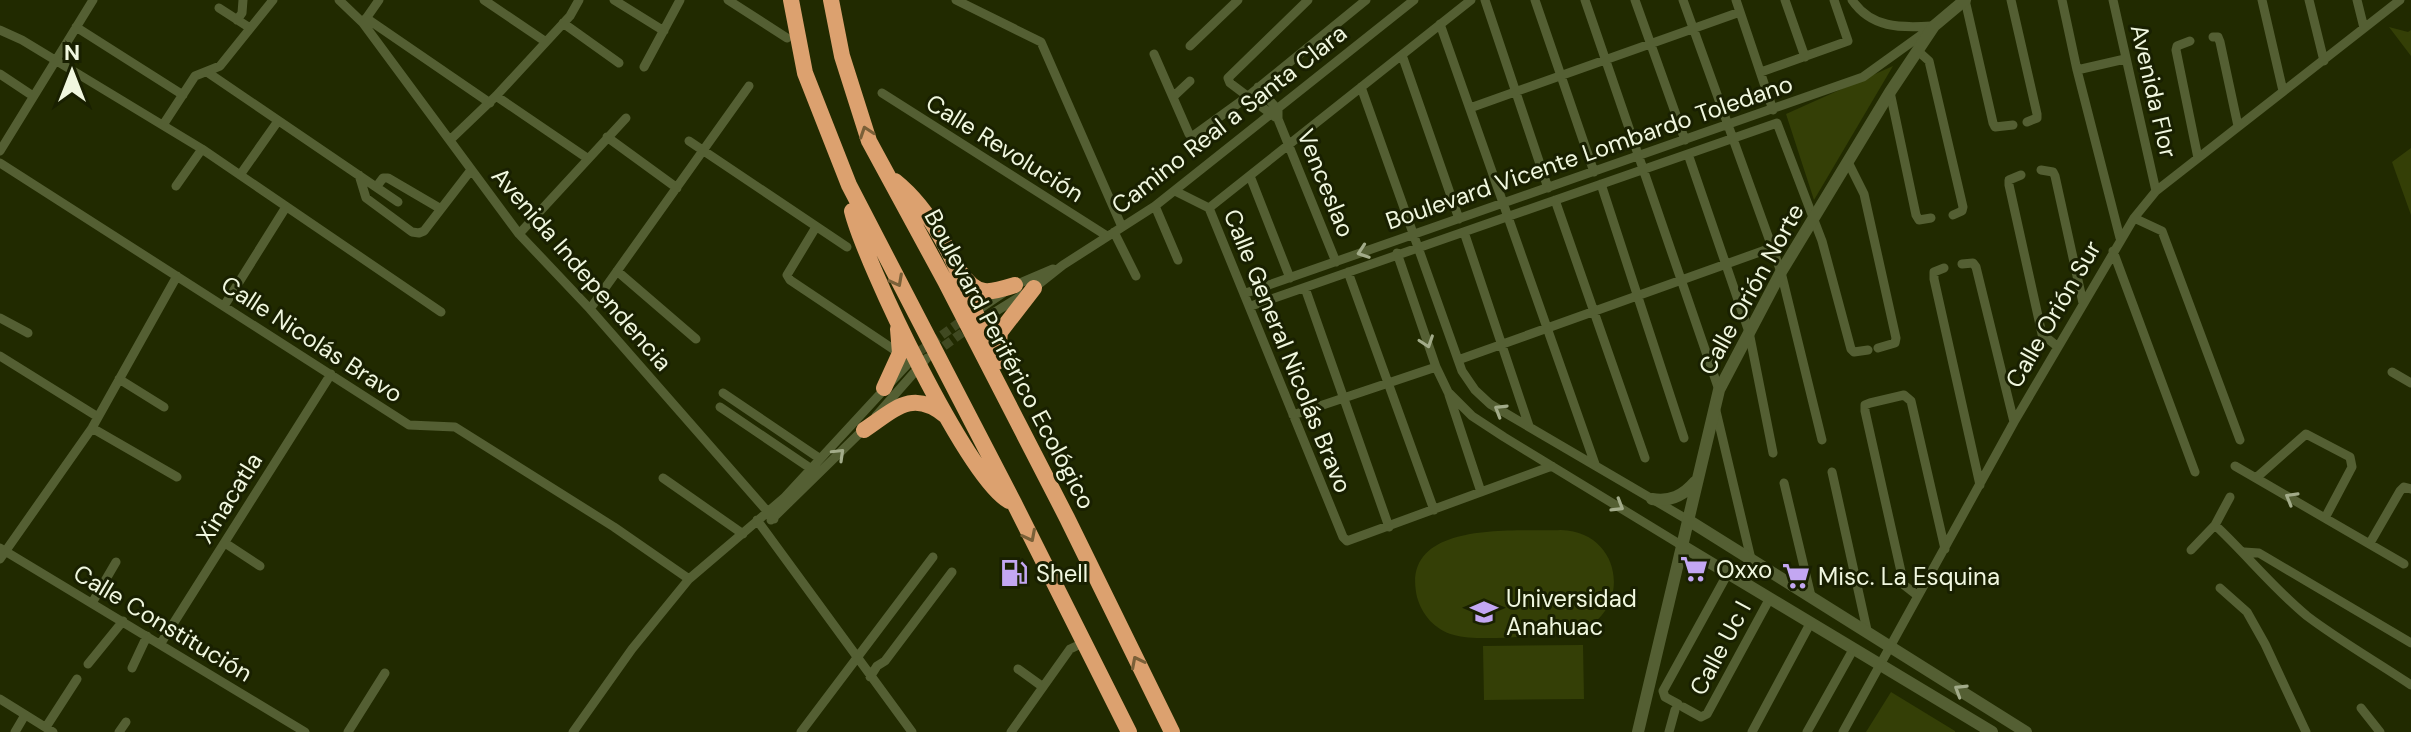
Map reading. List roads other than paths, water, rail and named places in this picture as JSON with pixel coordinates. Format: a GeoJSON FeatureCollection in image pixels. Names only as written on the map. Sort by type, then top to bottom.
{"type":"FeatureCollection","features":[{"type":"Feature","properties":{"kind":"highway"},"geometry":{"type":"LineString","coordinates":[[791,0],[805,73],[849,185],[1129,732]]}},
{"type":"Feature","properties":{"kind":"highway","name":"Boulevard Periférico Ecológico"},"geometry":{"type":"LineString","coordinates":[[831,0],[848,78],[869,141],[1067,518],[1172,732]]}},
{"type":"Feature","properties":{"kind":"highway"},"geometry":{"type":"LineString","coordinates":[[884,173],[904,188],[940,236],[975,318],[1060,491],[1067,518]]}},
{"type":"Feature","properties":{"kind":"highway"},"geometry":{"type":"LineString","coordinates":[[849,185],[861,241],[916,357],[983,475],[1003,497],[1014,503]]}},
{"type":"Feature","properties":{"kind":"highway"},"geometry":{"type":"LineString","coordinates":[[953,261],[968,283],[980,291],[992,292],[1015,285]]}},
{"type":"Feature","properties":{"kind":"highway"},"geometry":{"type":"LineString","coordinates":[[997,362],[1000,332],[1034,288]]}},
{"type":"Feature","properties":{"kind":"highway"},"geometry":{"type":"LineString","coordinates":[[884,388],[916,357]]}},
{"type":"Feature","properties":{"kind":"highway"},"geometry":{"type":"LineString","coordinates":[[864,430],[907,402],[928,405],[951,421]]}},
{"type":"Feature","properties":{"kind":"street"},"geometry":{"type":"LineString","coordinates":[[237,20],[242,13],[243,0]]}},
{"type":"Feature","properties":{"kind":"street"},"geometry":{"type":"LineString","coordinates":[[163,125],[195,76],[220,66],[273,0]]}},
{"type":"Feature","properties":{"kind":"street","name":"Avenida Independencia"},"geometry":{"type":"LineString","coordinates":[[339,0],[365,21],[519,234],[590,309],[770,515]]}},
{"type":"Feature","properties":{"kind":"street"},"geometry":{"type":"LineString","coordinates":[[379,0],[365,21],[587,158]]}},
{"type":"Feature","properties":{"kind":"street"},"geometry":{"type":"LineString","coordinates":[[484,0],[546,42]]}},
{"type":"Feature","properties":{"kind":"street"},"geometry":{"type":"LineString","coordinates":[[450,140],[493,100],[563,23],[579,0]]}},
{"type":"Feature","properties":{"kind":"street"},"geometry":{"type":"LineString","coordinates":[[614,0],[664,31]]}},
{"type":"Feature","properties":{"kind":"street"},"geometry":{"type":"LineString","coordinates":[[644,67],[680,0]]}},
{"type":"Feature","properties":{"kind":"street"},"geometry":{"type":"LineString","coordinates":[[728,0],[787,38]]}},
{"type":"Feature","properties":{"kind":"street"},"geometry":{"type":"LineString","coordinates":[[956,0],[1041,42],[1114,232],[1136,276]]}},
{"type":"Feature","properties":{"kind":"street"},"geometry":{"type":"LineString","coordinates":[[1190,46],[1238,0]]}},
{"type":"Feature","properties":{"kind":"street"},"geometry":{"type":"LineString","coordinates":[[1276,115],[1247,97],[1228,78],[1308,0]]}},
{"type":"Feature","properties":{"kind":"street"},"geometry":{"type":"LineString","coordinates":[[1154,54],[1189,134],[1193,136],[1247,97],[1366,0]]}},
{"type":"Feature","properties":{"kind":"street","name":"Camino Real a Santa Clara"},"geometry":{"type":"LineString","coordinates":[[975,318],[1034,288],[1063,265],[1155,206],[1276,115],[1414,0]]}},
{"type":"Feature","properties":{"kind":"street"},"geometry":{"type":"LineString","coordinates":[[1209,208],[1471,0]]}},
{"type":"Feature","properties":{"kind":"street"},"geometry":{"type":"LineString","coordinates":[[1485,0],[1548,188]]}},
{"type":"Feature","properties":{"kind":"street"},"geometry":{"type":"LineString","coordinates":[[1535,0],[1594,172]]}},
{"type":"Feature","properties":{"kind":"street"},"geometry":{"type":"LineString","coordinates":[[1585,0],[1719,390]]}},
{"type":"Feature","properties":{"kind":"street"},"geometry":{"type":"LineString","coordinates":[[1635,0],[1685,140]]}},
{"type":"Feature","properties":{"kind":"street"},"geometry":{"type":"LineString","coordinates":[[1683,0],[1781,272],[1822,440]]}},
{"type":"Feature","properties":{"kind":"street"},"geometry":{"type":"LineString","coordinates":[[1736,0],[1773,110]]}},
{"type":"Feature","properties":{"kind":"street"},"geometry":{"type":"LineString","coordinates":[[1785,0],[1805,57]]}},
{"type":"Feature","properties":{"kind":"street"},"geometry":{"type":"LineString","coordinates":[[1761,72],[1848,41],[1834,0]]}},
{"type":"Feature","properties":{"kind":"street"},"geometry":{"type":"LineString","coordinates":[[1852,0],[1863,14],[1886,26],[1934,26]]}},
{"type":"Feature","properties":{"kind":"street"},"geometry":{"type":"LineString","coordinates":[[1965,0],[1993,123],[1995,127],[2013,125]]}},
{"type":"Feature","properties":{"kind":"street","name":"Calle Orión Norte"},"geometry":{"type":"LineString","coordinates":[[1638,732],[1719,390],[1781,272],[1890,92],[1934,26],[1965,0]]}},
{"type":"Feature","properties":{"kind":"street"},"geometry":{"type":"LineString","coordinates":[[2011,0],[2037,114],[2037,118],[2027,122]]}},
{"type":"Feature","properties":{"kind":"street"},"geometry":{"type":"LineString","coordinates":[[2062,0],[2120,238]]}},
{"type":"Feature","properties":{"kind":"street","name":"Avenida Flor"},"geometry":{"type":"LineString","coordinates":[[2113,0],[2156,191]]}},
{"type":"Feature","properties":{"kind":"street"},"geometry":{"type":"LineString","coordinates":[[2262,0],[2283,91]]}},
{"type":"Feature","properties":{"kind":"street"},"geometry":{"type":"LineString","coordinates":[[2309,0],[2324,61]]}},
{"type":"Feature","properties":{"kind":"street"},"geometry":{"type":"LineString","coordinates":[[2357,0],[2364,28]]}},
{"type":"Feature","properties":{"kind":"street","name":"Calle Orión Sur"},"geometry":{"type":"LineString","coordinates":[[1843,732],[2014,422],[2134,218],[2156,191],[2400,0]]}},
{"type":"Feature","properties":{"kind":"street"},"geometry":{"type":"LineString","coordinates":[[0,151],[90,1]]}},
{"type":"Feature","properties":{"kind":"street"},"geometry":{"type":"LineString","coordinates":[[219,8],[250,28]]}},
{"type":"Feature","properties":{"kind":"street"},"geometry":{"type":"LineString","coordinates":[[1470,108],[1740,12]]}},
{"type":"Feature","properties":{"kind":"street"},"geometry":{"type":"LineString","coordinates":[[563,23],[619,63]]}},
{"type":"Feature","properties":{"kind":"street"},"geometry":{"type":"LineString","coordinates":[[1440,24],[1595,464]]}},
{"type":"Feature","properties":{"kind":"street","name":"Boulevard Vicente Lombardo Toledano"},"geometry":{"type":"LineString","coordinates":[[1246,293],[1863,77],[1934,26]]}},
{"type":"Feature","properties":{"kind":"street"},"geometry":{"type":"LineString","coordinates":[[76,27],[183,95]]}},
{"type":"Feature","properties":{"kind":"street"},"geometry":{"type":"LineString","coordinates":[[0,30],[202,149],[441,312]]}},
{"type":"Feature","properties":{"kind":"street"},"geometry":{"type":"LineString","coordinates":[[2213,37],[2218,37],[2220,42],[2238,126]]}},
{"type":"Feature","properties":{"kind":"street"},"geometry":{"type":"LineString","coordinates":[[2190,41],[2177,46],[2176,50],[2198,158]]}},
{"type":"Feature","properties":{"kind":"street"},"geometry":{"type":"LineString","coordinates":[[1918,51],[1929,61],[1963,207],[1962,211],[1953,215]]}},
{"type":"Feature","properties":{"kind":"street"},"geometry":{"type":"LineString","coordinates":[[1402,55],[1459,219]]}},
{"type":"Feature","properties":{"kind":"street"},"geometry":{"type":"LineString","coordinates":[[2077,70],[2125,59]]}},
{"type":"Feature","properties":{"kind":"street"},"geometry":{"type":"LineString","coordinates":[[207,72],[398,202]]}},
{"type":"Feature","properties":{"kind":"street"},"geometry":{"type":"LineString","coordinates":[[0,74],[33,96]]}},
{"type":"Feature","properties":{"kind":"street"},"geometry":{"type":"LineString","coordinates":[[1173,97],[1190,81]]}},
{"type":"Feature","properties":{"kind":"street"},"geometry":{"type":"LineString","coordinates":[[590,309],[749,86]]}},
{"type":"Feature","properties":{"kind":"street"},"geometry":{"type":"LineString","coordinates":[[1258,87],[1276,115]]}},
{"type":"Feature","properties":{"kind":"street"},"geometry":{"type":"LineString","coordinates":[[1361,87],[1462,371],[1475,390],[1490,404],[1595,464],[1867,630],[2020,731]]}},
{"type":"Feature","properties":{"kind":"street"},"geometry":{"type":"LineString","coordinates":[[1890,92],[1916,215],[1919,220],[1931,218]]}},
{"type":"Feature","properties":{"kind":"street","name":"Calle Revolución"},"geometry":{"type":"LineString","coordinates":[[882,93],[1114,232]]}},
{"type":"Feature","properties":{"kind":"street","name":"Venceslao"},"geometry":{"type":"LineString","coordinates":[[1276,115],[1336,262]]}},
{"type":"Feature","properties":{"kind":"street"},"geometry":{"type":"LineString","coordinates":[[519,234],[626,118]]}},
{"type":"Feature","properties":{"kind":"street"},"geometry":{"type":"LineString","coordinates":[[240,175],[278,121]]}},
{"type":"Feature","properties":{"kind":"street","name":"Boulevard Vicente Lombardo Toledano"},"geometry":{"type":"LineString","coordinates":[[1251,306],[1777,123],[1814,220]]}},
{"type":"Feature","properties":{"kind":"street"},"geometry":{"type":"LineString","coordinates":[[607,137],[677,188]]}},
{"type":"Feature","properties":{"kind":"street"},"geometry":{"type":"LineString","coordinates":[[689,141],[847,247]]}},
{"type":"Feature","properties":{"kind":"street"},"geometry":{"type":"LineString","coordinates":[[176,186],[202,149]]}},
{"type":"Feature","properties":{"kind":"street"},"geometry":{"type":"LineString","coordinates":[[1688,154],[1749,332],[1773,453]]}},
{"type":"Feature","properties":{"kind":"street"},"geometry":{"type":"LineString","coordinates":[[1814,220],[1851,349],[1854,352],[1895,343],[1864,194],[1848,162]]}},
{"type":"Feature","properties":{"kind":"street","name":"Calle Nicolás Bravo"},"geometry":{"type":"LineString","coordinates":[[0,163],[409,425],[455,427],[614,527],[689,579]]}},
{"type":"Feature","properties":{"kind":"street"},"geometry":{"type":"LineString","coordinates":[[359,175],[366,198],[412,232],[419,233],[471,170]]}},
{"type":"Feature","properties":{"kind":"street"},"geometry":{"type":"LineString","coordinates":[[2041,170],[2053,172],[2055,176],[2083,303]]}},
{"type":"Feature","properties":{"kind":"street"},"geometry":{"type":"LineString","coordinates":[[2021,175],[2009,180],[2009,185],[2042,334],[2058,347]]}},
{"type":"Feature","properties":{"kind":"street"},"geometry":{"type":"LineString","coordinates":[[1250,176],[1290,278]]}},
{"type":"Feature","properties":{"kind":"street"},"geometry":{"type":"LineString","coordinates":[[377,186],[383,178],[388,178],[441,209]]}},
{"type":"Feature","properties":{"kind":"street"},"geometry":{"type":"LineString","coordinates":[[1601,184],[1684,438]]}},
{"type":"Feature","properties":{"kind":"street","name":"Calle General Nicolás Bravo"},"geometry":{"type":"LineString","coordinates":[[1175,191],[1209,208],[1343,537],[1347,541],[1389,527]]}},
{"type":"Feature","properties":{"kind":"street"},"geometry":{"type":"LineString","coordinates":[[1555,200],[1645,458]]}},
{"type":"Feature","properties":{"kind":"street"},"geometry":{"type":"LineString","coordinates":[[1155,206],[1178,260]]}},
{"type":"Feature","properties":{"kind":"street"},"geometry":{"type":"LineString","coordinates":[[224,306],[286,207]]}},
{"type":"Feature","properties":{"kind":"street"},"geometry":{"type":"LineString","coordinates":[[2134,218],[2162,231],[2240,440]]}},
{"type":"Feature","properties":{"kind":"street"},"geometry":{"type":"LineString","coordinates":[[573,732],[632,649],[689,579],[770,515],[864,430],[916,357],[790,280],[787,275],[790,266],[816,227]]}},
{"type":"Feature","properties":{"kind":"street"},"geometry":{"type":"LineString","coordinates":[[1464,232],[1529,426]]}},
{"type":"Feature","properties":{"kind":"street"},"geometry":{"type":"LineString","coordinates":[[1393,242],[1481,492]]}},
{"type":"Feature","properties":{"kind":"street"},"geometry":{"type":"LineString","coordinates":[[1458,360],[1771,248]]}},
{"type":"Feature","properties":{"kind":"street"},"geometry":{"type":"LineString","coordinates":[[2113,251],[2195,472]]}},
{"type":"Feature","properties":{"kind":"street"},"geometry":{"type":"LineString","coordinates":[[1962,264],[1973,263],[1976,267],[2014,422]]}},
{"type":"Feature","properties":{"kind":"street","name":"Camino Real a Santa Clara"},"geometry":{"type":"LineString","coordinates":[[975,318],[1015,285],[1063,265]]}},
{"type":"Feature","properties":{"kind":"street"},"geometry":{"type":"LineString","coordinates":[[1944,268],[1934,272],[1934,279],[1980,486]]}},
{"type":"Feature","properties":{"kind":"street"},"geometry":{"type":"LineString","coordinates":[[617,271],[696,339]]}},
{"type":"Feature","properties":{"kind":"street"},"geometry":{"type":"LineString","coordinates":[[1348,272],[1434,510]]}},
{"type":"Feature","properties":{"kind":"street"},"geometry":{"type":"LineString","coordinates":[[1,552],[92,428],[177,276]]}},
{"type":"Feature","properties":{"kind":"street"},"geometry":{"type":"LineString","coordinates":[[1305,288],[1389,527],[1552,466]]}},
{"type":"Feature","properties":{"kind":"street"},"geometry":{"type":"LineString","coordinates":[[0,318],[28,333]]}},
{"type":"Feature","properties":{"kind":"street"},"geometry":{"type":"LineString","coordinates":[[0,356],[98,417]]}},
{"type":"Feature","properties":{"kind":"street"},"geometry":{"type":"LineString","coordinates":[[1293,415],[1436,367]]}},
{"type":"Feature","properties":{"kind":"street"},"geometry":{"type":"LineString","coordinates":[[2392,372],[2411,383]]}},
{"type":"Feature","properties":{"kind":"street","name":"Xinacatla"},"geometry":{"type":"LineString","coordinates":[[161,643],[331,374]]}},
{"type":"Feature","properties":{"kind":"street"},"geometry":{"type":"LineString","coordinates":[[119,379],[164,407]]}},
{"type":"Feature","properties":{"kind":"street"},"geometry":{"type":"LineString","coordinates":[[770,515],[884,388]]}},
{"type":"Feature","properties":{"kind":"street"},"geometry":{"type":"LineString","coordinates":[[1448,392],[1472,416],[1992,732]]}},
{"type":"Feature","properties":{"kind":"street"},"geometry":{"type":"LineString","coordinates":[[723,393],[819,458]]}},
{"type":"Feature","properties":{"kind":"street"},"geometry":{"type":"LineString","coordinates":[[1918,596],[1904,585],[1865,405],[1904,395],[1911,401],[1945,549]]}},
{"type":"Feature","properties":{"kind":"street"},"geometry":{"type":"LineString","coordinates":[[720,407],[810,468]]}},
{"type":"Feature","properties":{"kind":"street"},"geometry":{"type":"LineString","coordinates":[[1715,407],[1751,559]]}},
{"type":"Feature","properties":{"kind":"street"},"geometry":{"type":"LineString","coordinates":[[92,428],[177,477]]}},
{"type":"Feature","properties":{"kind":"street"},"geometry":{"type":"LineString","coordinates":[[2256,478],[2306,434],[2350,457],[2352,467],[2325,518]]}},
{"type":"Feature","properties":{"kind":"street"},"geometry":{"type":"LineString","coordinates":[[2235,466],[2404,564]]}},
{"type":"Feature","properties":{"kind":"street"},"geometry":{"type":"LineString","coordinates":[[1832,472],[1867,630]]}},
{"type":"Feature","properties":{"kind":"street"},"geometry":{"type":"LineString","coordinates":[[663,478],[746,531]]}},
{"type":"Feature","properties":{"kind":"street"},"geometry":{"type":"LineString","coordinates":[[1652,499],[1677,497],[1697,479]]}},
{"type":"Feature","properties":{"kind":"street"},"geometry":{"type":"LineString","coordinates":[[1784,483],[1811,596]]}},
{"type":"Feature","properties":{"kind":"street"},"geometry":{"type":"LineString","coordinates":[[2370,543],[2400,491],[2404,487],[2411,489]]}},
{"type":"Feature","properties":{"kind":"street"},"geometry":{"type":"LineString","coordinates":[[2191,550],[2215,525],[2230,497]]}},
{"type":"Feature","properties":{"kind":"street"},"geometry":{"type":"LineString","coordinates":[[759,523],[912,732]]}},
{"type":"Feature","properties":{"kind":"street"},"geometry":{"type":"LineString","coordinates":[[2215,525],[2244,552],[2251,564],[2308,616],[2411,685]]}},
{"type":"Feature","properties":{"kind":"street"},"geometry":{"type":"LineString","coordinates":[[225,543],[260,566]]}},
{"type":"Feature","properties":{"kind":"street","name":"Calle Constitución"},"geometry":{"type":"LineString","coordinates":[[1,552],[161,643],[305,732]]}},
{"type":"Feature","properties":{"kind":"street"},"geometry":{"type":"LineString","coordinates":[[2244,552],[2259,553],[2411,643]]}},
{"type":"Feature","properties":{"kind":"street"},"geometry":{"type":"LineString","coordinates":[[801,732],[933,557]]}},
{"type":"Feature","properties":{"kind":"street"},"geometry":{"type":"LineString","coordinates":[[92,603],[116,562]]}},
{"type":"Feature","properties":{"kind":"street"},"geometry":{"type":"LineString","coordinates":[[873,681],[877,666],[885,661],[952,572]]}},
{"type":"Feature","properties":{"kind":"street","name":"Calle Uc I"},"geometry":{"type":"LineString","coordinates":[[1728,573],[1663,695],[1679,707],[1705,717],[1770,598]]}},
{"type":"Feature","properties":{"kind":"street"},"geometry":{"type":"LineString","coordinates":[[2220,588],[2247,612],[2306,732]]}},
{"type":"Feature","properties":{"kind":"street"},"geometry":{"type":"LineString","coordinates":[[88,664],[123,621]]}},
{"type":"Feature","properties":{"kind":"street"},"geometry":{"type":"LineString","coordinates":[[1752,732],[1811,622]]}},
{"type":"Feature","properties":{"kind":"street"},"geometry":{"type":"LineString","coordinates":[[132,668],[147,636]]}},
{"type":"Feature","properties":{"kind":"street"},"geometry":{"type":"LineString","coordinates":[[1011,732],[1070,649],[1083,643]]}},
{"type":"Feature","properties":{"kind":"street"},"geometry":{"type":"LineString","coordinates":[[1807,732],[1854,648]]}},
{"type":"Feature","properties":{"kind":"street"},"geometry":{"type":"LineString","coordinates":[[1018,669],[1043,687]]}},
{"type":"Feature","properties":{"kind":"street"},"geometry":{"type":"LineString","coordinates":[[348,732],[385,673]]}},
{"type":"Feature","properties":{"kind":"street"},"geometry":{"type":"LineString","coordinates":[[0,699],[50,730],[77,679]]}},
{"type":"Feature","properties":{"kind":"street"},"geometry":{"type":"LineString","coordinates":[[1670,732],[1679,707]]}},
{"type":"Feature","properties":{"kind":"street"},"geometry":{"type":"LineString","coordinates":[[2361,708],[2380,732]]}},
{"type":"Feature","properties":{"kind":"street"},"geometry":{"type":"LineString","coordinates":[[15,732],[25,715]]}},
{"type":"Feature","properties":{"kind":"street"},"geometry":{"type":"LineString","coordinates":[[119,732],[126,722]]}},
{"type":"Feature","properties":{"kind":"tunnel"},"geometry":{"type":"LineString","coordinates":[[920,351],[967,317]]}},
{"type":"Feature","properties":{"kind":"tunnel"},"geometry":{"type":"LineString","coordinates":[[933,354],[973,325]]}},
{"type":"Feature","properties":{"kind":"place","name":"Oxxo"},"geometry":{"type":"Point","coordinates":[1694,569]}},
{"type":"Feature","properties":{"kind":"place","name":"Shell"},"geometry":{"type":"Point","coordinates":[1014,573]}},
{"type":"Feature","properties":{"kind":"place","name":"Misc. La Esquina"},"geometry":{"type":"Point","coordinates":[1796,576]}},
{"type":"Feature","properties":{"kind":"place","name":"Universidad Anahuac"},"geometry":{"type":"Point","coordinates":[1484,612]}}]}
